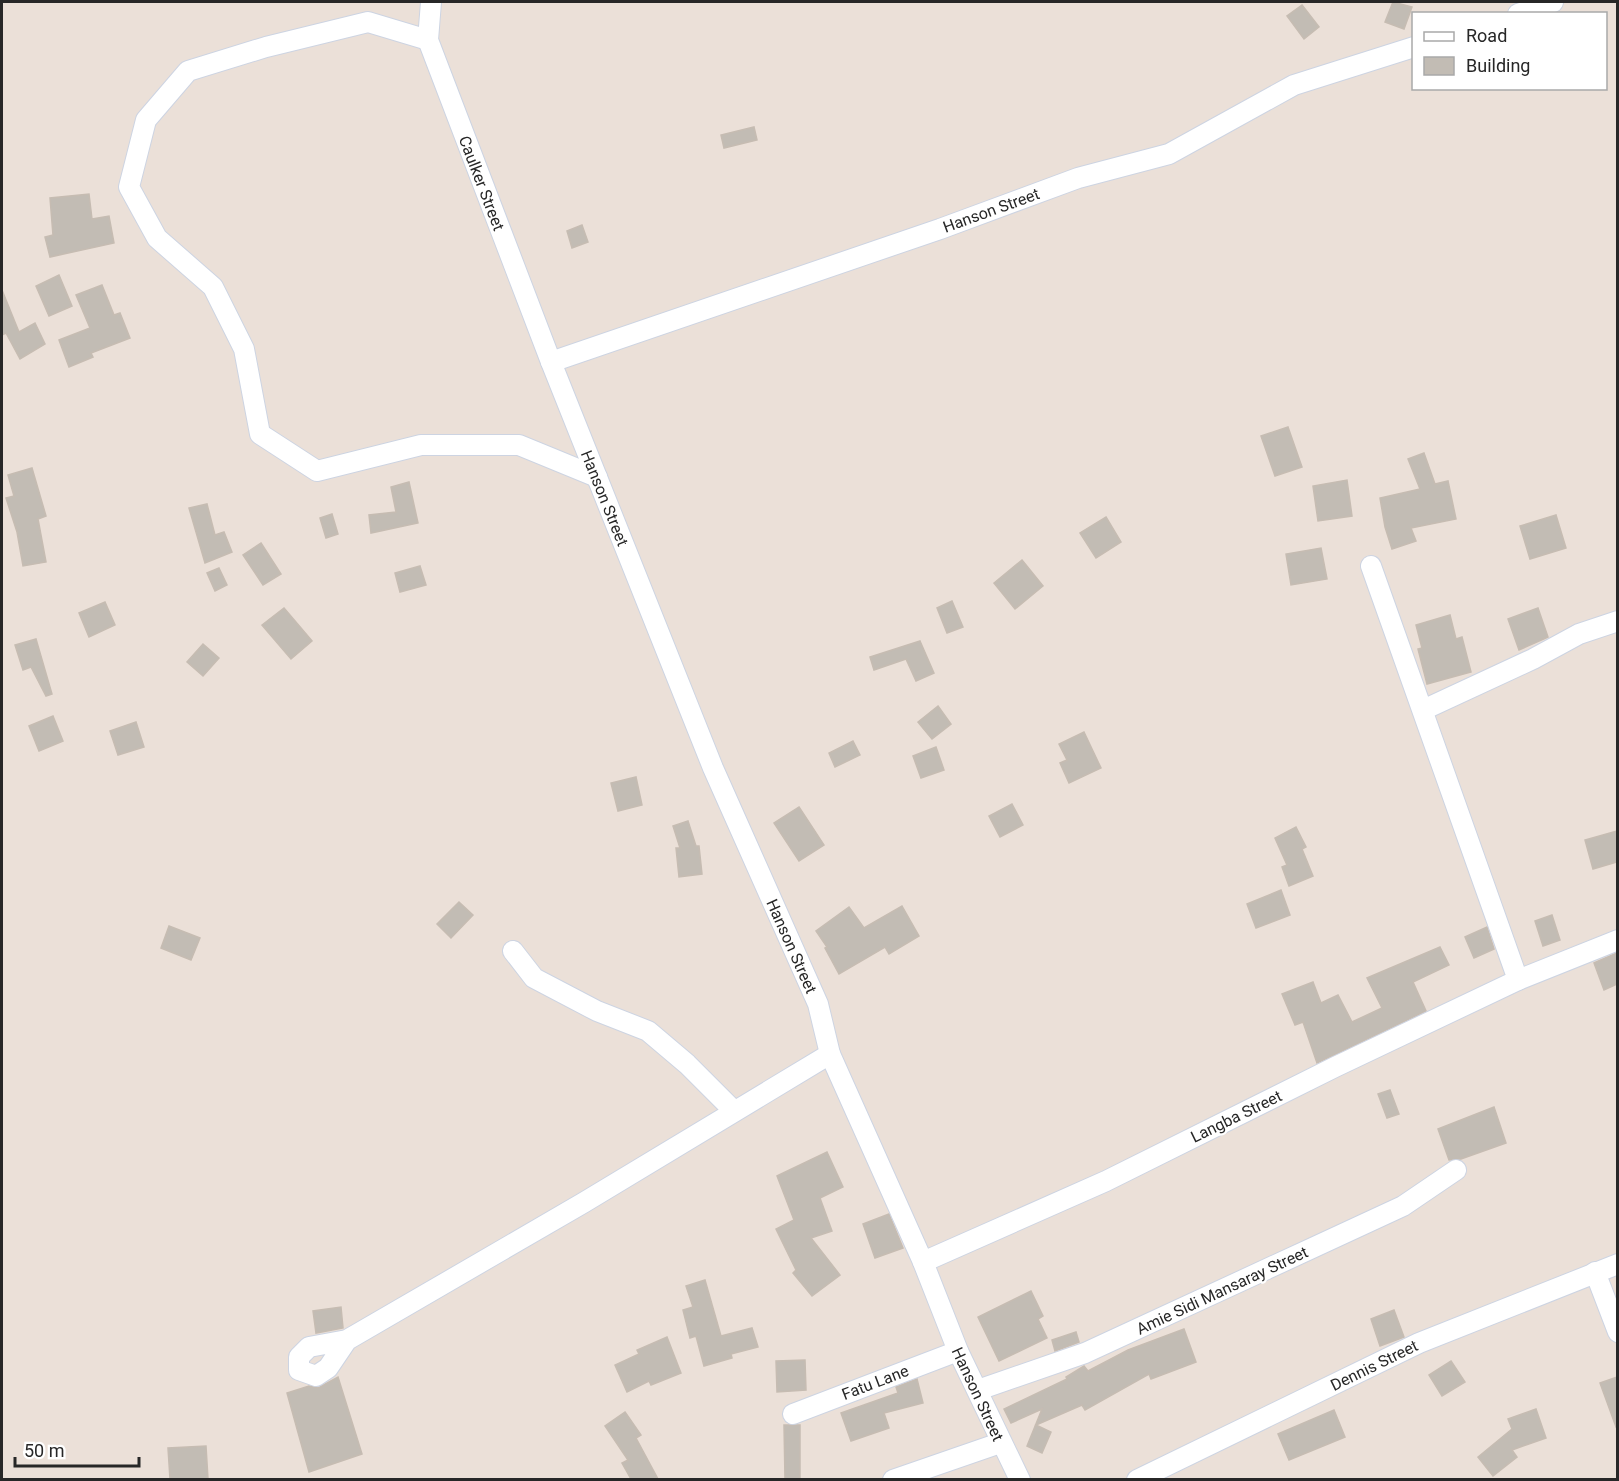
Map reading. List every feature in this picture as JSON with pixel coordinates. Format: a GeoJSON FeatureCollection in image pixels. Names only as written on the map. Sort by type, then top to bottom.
{"type":"FeatureCollection","features":[{"type":"Feature","properties":{"kind":"street","name":"Caulker Street"},"geometry":{"type":"LineString","coordinates":[[431,2],[428,40],[551,362]]}},
{"type":"Feature","properties":{"kind":"street"},"geometry":{"type":"LineString","coordinates":[[1524,12],[1553,2]]}},
{"type":"Feature","properties":{"kind":"street"},"geometry":{"type":"LineString","coordinates":[[428,40],[368,22],[266,47],[188,71],[146,120],[129,187],[157,238],[213,287],[244,348],[260,434],[317,471],[421,445],[519,445],[597,477]]}},
{"type":"Feature","properties":{"kind":"street","name":"Hanson Street"},"geometry":{"type":"LineString","coordinates":[[1020,1479],[1000,1443],[978,1390],[958,1351],[923,1262],[830,1054],[818,1004],[713,768],[551,362],[940,230],[1078,178],[1169,154],[1294,84],[1412,47]]}},
{"type":"Feature","properties":{"kind":"street"},"geometry":{"type":"LineString","coordinates":[[1371,566],[1509,949],[1518,981]]}},
{"type":"Feature","properties":{"kind":"street"},"geometry":{"type":"LineString","coordinates":[[1423,710],[1533,659],[1579,634],[1617,621]]}},
{"type":"Feature","properties":{"kind":"street","name":"Langba Street"},"geometry":{"type":"LineString","coordinates":[[923,1262],[1106,1181],[1335,1067],[1518,981],[1617,940]]}},
{"type":"Feature","properties":{"kind":"street"},"geometry":{"type":"LineString","coordinates":[[513,951],[534,978],[542,983],[597,1011],[648,1031],[687,1064],[734,1111]]}},
{"type":"Feature","properties":{"kind":"street"},"geometry":{"type":"LineString","coordinates":[[347,1340],[583,1203],[830,1054]]}},
{"type":"Feature","properties":{"kind":"street","name":"Amie Sidi Mansaray Street"},"geometry":{"type":"LineString","coordinates":[[978,1390],[1085,1353],[1402,1206],[1456,1170]]}},
{"type":"Feature","properties":{"kind":"street","name":"Dennis Street"},"geometry":{"type":"LineString","coordinates":[[1137,1479],[1419,1343],[1617,1264]]}},
{"type":"Feature","properties":{"kind":"street"},"geometry":{"type":"LineString","coordinates":[[1595,1272],[1617,1332]]}},
{"type":"Feature","properties":{"kind":"street","name":"Fatu Lane"},"geometry":{"type":"LineString","coordinates":[[793,1414],[958,1351]]}},
{"type":"Feature","properties":{"kind":"street"},"geometry":{"type":"LineString","coordinates":[[893,1479],[1000,1443]]}},
{"type":"Feature","properties":{"kind":"building"},"geometry":{"type":"Polygon","coordinates":[[[1393,2],[1412,7],[1404,29],[1385,22],[1393,2]]]}},
{"type":"Feature","properties":{"kind":"building"},"geometry":{"type":"Polygon","coordinates":[[[1302,5],[1319,27],[1304,39],[1287,16],[1302,5]]]}},
{"type":"Feature","properties":{"kind":"building"},"geometry":{"type":"Polygon","coordinates":[[[754,127],[757,140],[724,148],[721,135],[754,127]]]}},
{"type":"Feature","properties":{"kind":"building"},"geometry":{"type":"Polygon","coordinates":[[[89,194],[92,219],[109,216],[114,243],[50,257],[45,237],[53,235],[50,198],[89,194]]]}},
{"type":"Feature","properties":{"kind":"building"},"geometry":{"type":"Polygon","coordinates":[[[582,225],[588,242],[572,248],[567,231],[582,225]]]}},
{"type":"Feature","properties":{"kind":"building"},"geometry":{"type":"Polygon","coordinates":[[[59,275],[72,306],[49,316],[36,286],[59,275]]]}},
{"type":"Feature","properties":{"kind":"building"},"geometry":{"type":"Polygon","coordinates":[[[102,285],[114,315],[120,313],[130,338],[91,353],[93,357],[69,367],[59,340],[90,328],[76,295],[102,285]]]}},
{"type":"Feature","properties":{"kind":"building"},"geometry":{"type":"Polygon","coordinates":[[[2,290],[19,332],[35,323],[45,344],[20,359],[6,333],[2,335],[2,290]]]}},
{"type":"Feature","properties":{"kind":"building"},"geometry":{"type":"Polygon","coordinates":[[[1288,427],[1302,467],[1275,476],[1261,436],[1288,427]]]}},
{"type":"Feature","properties":{"kind":"building"},"geometry":{"type":"Polygon","coordinates":[[[1424,453],[1435,484],[1448,481],[1456,519],[1411,528],[1416,541],[1392,549],[1380,498],[1420,489],[1408,459],[1424,453]]]}},
{"type":"Feature","properties":{"kind":"building"},"geometry":{"type":"Polygon","coordinates":[[[32,468],[46,516],[38,519],[46,562],[23,566],[17,532],[6,498],[14,496],[8,475],[32,468]]]}},
{"type":"Feature","properties":{"kind":"building"},"geometry":{"type":"Polygon","coordinates":[[[1347,480],[1352,516],[1318,521],[1313,486],[1347,480]]]}},
{"type":"Feature","properties":{"kind":"building"},"geometry":{"type":"Polygon","coordinates":[[[409,482],[418,523],[371,533],[369,515],[396,512],[391,487],[409,482]]]}},
{"type":"Feature","properties":{"kind":"building"},"geometry":{"type":"Polygon","coordinates":[[[207,504],[215,535],[224,532],[232,552],[205,563],[189,508],[207,504]]]}},
{"type":"Feature","properties":{"kind":"building"},"geometry":{"type":"Polygon","coordinates":[[[332,514],[338,534],[326,538],[320,518],[332,514]]]}},
{"type":"Feature","properties":{"kind":"building"},"geometry":{"type":"Polygon","coordinates":[[[1556,515],[1566,548],[1530,559],[1520,526],[1556,515]]]}},
{"type":"Feature","properties":{"kind":"building"},"geometry":{"type":"Polygon","coordinates":[[[1106,517],[1121,542],[1096,558],[1080,533],[1106,517]]]}},
{"type":"Feature","properties":{"kind":"building"},"geometry":{"type":"Polygon","coordinates":[[[261,543],[281,574],[263,585],[243,555],[261,543]]]}},
{"type":"Feature","properties":{"kind":"building"},"geometry":{"type":"Polygon","coordinates":[[[1321,548],[1327,579],[1291,585],[1286,554],[1321,548]]]}},
{"type":"Feature","properties":{"kind":"building"},"geometry":{"type":"Polygon","coordinates":[[[1022,560],[1043,586],[1015,609],[994,583],[1022,560]]]}},
{"type":"Feature","properties":{"kind":"building"},"geometry":{"type":"Polygon","coordinates":[[[420,566],[426,585],[400,592],[395,573],[420,566]]]}},
{"type":"Feature","properties":{"kind":"building"},"geometry":{"type":"Polygon","coordinates":[[[219,568],[227,585],[215,591],[207,573],[219,568]]]}},
{"type":"Feature","properties":{"kind":"building"},"geometry":{"type":"Polygon","coordinates":[[[952,601],[963,627],[947,633],[937,608],[952,601]]]}},
{"type":"Feature","properties":{"kind":"building"},"geometry":{"type":"Polygon","coordinates":[[[105,602],[115,625],[89,637],[79,613],[105,602]]]}},
{"type":"Feature","properties":{"kind":"building"},"geometry":{"type":"Polygon","coordinates":[[[284,608],[312,641],[291,659],[262,625],[284,608]]]}},
{"type":"Feature","properties":{"kind":"building"},"geometry":{"type":"Polygon","coordinates":[[[1538,608],[1548,637],[1519,650],[1508,619],[1538,608]]]}},
{"type":"Feature","properties":{"kind":"building"},"geometry":{"type":"Polygon","coordinates":[[[1450,615],[1456,639],[1462,637],[1471,672],[1427,684],[1418,649],[1422,648],[1416,625],[1450,615]]]}},
{"type":"Feature","properties":{"kind":"building"},"geometry":{"type":"Polygon","coordinates":[[[36,639],[52,694],[46,696],[31,667],[23,670],[15,645],[36,639]]]}},
{"type":"Feature","properties":{"kind":"building"},"geometry":{"type":"Polygon","coordinates":[[[920,641],[934,673],[916,681],[906,659],[874,670],[870,657],[920,641]]]}},
{"type":"Feature","properties":{"kind":"building"},"geometry":{"type":"Polygon","coordinates":[[[203,644],[219,658],[203,676],[187,662],[203,644]]]}},
{"type":"Feature","properties":{"kind":"building"},"geometry":{"type":"Polygon","coordinates":[[[938,706],[951,724],[932,739],[918,722],[938,706]]]}},
{"type":"Feature","properties":{"kind":"building"},"geometry":{"type":"Polygon","coordinates":[[[53,716],[63,741],[39,751],[29,726],[53,716]]]}},
{"type":"Feature","properties":{"kind":"building"},"geometry":{"type":"Polygon","coordinates":[[[136,722],[144,747],[118,755],[110,731],[136,722]]]}},
{"type":"Feature","properties":{"kind":"building"},"geometry":{"type":"Polygon","coordinates":[[[1084,732],[1101,768],[1069,783],[1060,763],[1067,760],[1059,744],[1084,732]]]}},
{"type":"Feature","properties":{"kind":"building"},"geometry":{"type":"Polygon","coordinates":[[[853,741],[860,755],[835,767],[829,753],[853,741]]]}},
{"type":"Feature","properties":{"kind":"building"},"geometry":{"type":"Polygon","coordinates":[[[936,747],[944,770],[921,778],[913,756],[936,747]]]}},
{"type":"Feature","properties":{"kind":"building"},"geometry":{"type":"Polygon","coordinates":[[[636,777],[642,805],[618,811],[611,783],[636,777]]]}},
{"type":"Feature","properties":{"kind":"building"},"geometry":{"type":"Polygon","coordinates":[[[1012,804],[1023,825],[1000,837],[989,816],[1012,804]]]}},
{"type":"Feature","properties":{"kind":"building"},"geometry":{"type":"Polygon","coordinates":[[[799,807],[824,845],[799,861],[774,823],[799,807]]]}},
{"type":"Feature","properties":{"kind":"building"},"geometry":{"type":"Polygon","coordinates":[[[688,821],[696,846],[699,846],[702,874],[679,877],[676,848],[680,848],[673,826],[688,821]]]}},
{"type":"Feature","properties":{"kind":"building"},"geometry":{"type":"Polygon","coordinates":[[[1296,827],[1306,847],[1302,849],[1313,876],[1289,886],[1282,867],[1287,865],[1275,838],[1296,827]]]}},
{"type":"Feature","properties":{"kind":"building"},"geometry":{"type":"Polygon","coordinates":[[[1617,831],[1617,862],[1593,869],[1585,840],[1617,831]]]}},
{"type":"Feature","properties":{"kind":"building"},"geometry":{"type":"Polygon","coordinates":[[[1281,890],[1290,915],[1256,928],[1247,904],[1281,890]]]}},
{"type":"Feature","properties":{"kind":"building"},"geometry":{"type":"Polygon","coordinates":[[[459,902],[473,915],[451,938],[437,924],[459,902]]]}},
{"type":"Feature","properties":{"kind":"building"},"geometry":{"type":"Polygon","coordinates":[[[902,906],[919,936],[889,954],[885,947],[839,974],[825,948],[827,947],[816,931],[849,907],[864,928],[902,906]]]}},
{"type":"Feature","properties":{"kind":"building"},"geometry":{"type":"Polygon","coordinates":[[[1552,915],[1560,940],[1543,946],[1535,921],[1552,915]]]}},
{"type":"Feature","properties":{"kind":"building"},"geometry":{"type":"Polygon","coordinates":[[[169,926],[200,938],[191,960],[161,948],[169,926]]]}},
{"type":"Feature","properties":{"kind":"building"},"geometry":{"type":"Polygon","coordinates":[[[1487,927],[1494,949],[1474,958],[1465,937],[1487,927]]]}},
{"type":"Feature","properties":{"kind":"building"},"geometry":{"type":"Polygon","coordinates":[[[1440,947],[1449,965],[1413,982],[1426,1011],[1317,1063],[1303,1022],[1295,1025],[1282,994],[1313,982],[1321,1003],[1338,995],[1352,1022],[1382,1008],[1367,978],[1440,947]]]}},
{"type":"Feature","properties":{"kind":"building"},"geometry":{"type":"Polygon","coordinates":[[[1617,953],[1617,984],[1604,990],[1594,963],[1617,953]]]}},
{"type":"Feature","properties":{"kind":"building"},"geometry":{"type":"Polygon","coordinates":[[[1390,1090],[1399,1114],[1387,1118],[1378,1094],[1390,1090]]]}},
{"type":"Feature","properties":{"kind":"building"},"geometry":{"type":"Polygon","coordinates":[[[1494,1107],[1506,1143],[1461,1159],[1449,1160],[1438,1129],[1494,1107]]]}},
{"type":"Feature","properties":{"kind":"building"},"geometry":{"type":"Polygon","coordinates":[[[827,1152],[843,1187],[820,1198],[832,1231],[811,1238],[840,1275],[812,1296],[793,1273],[796,1270],[776,1229],[794,1220],[777,1176],[827,1152]]]}},
{"type":"Feature","properties":{"kind":"building"},"geometry":{"type":"Polygon","coordinates":[[[889,1214],[903,1248],[875,1258],[863,1224],[889,1214]]]}},
{"type":"Feature","properties":{"kind":"building"},"geometry":{"type":"Polygon","coordinates":[[[705,1280],[721,1336],[752,1328],[758,1347],[731,1354],[732,1358],[704,1366],[696,1336],[690,1338],[683,1310],[693,1307],[686,1286],[705,1280]]]}},
{"type":"Feature","properties":{"kind":"building"},"geometry":{"type":"Polygon","coordinates":[[[1031,1291],[1043,1316],[1038,1319],[1047,1338],[999,1361],[978,1317],[1031,1291]]]}},
{"type":"Feature","properties":{"kind":"building"},"geometry":{"type":"Polygon","coordinates":[[[341,1307],[343,1328],[316,1333],[313,1311],[341,1307]]]}},
{"type":"Feature","properties":{"kind":"building"},"geometry":{"type":"Polygon","coordinates":[[[1394,1310],[1404,1337],[1380,1346],[1371,1319],[1394,1310]]]}},
{"type":"Feature","properties":{"kind":"building"},"geometry":{"type":"Polygon","coordinates":[[[1184,1329],[1196,1362],[1151,1379],[1149,1374],[1085,1410],[1082,1405],[1036,1425],[1051,1432],[1042,1453],[1027,1446],[1042,1409],[1011,1423],[1004,1409],[1067,1379],[1066,1377],[1084,1366],[1088,1371],[1128,1350],[1184,1329]]]}},
{"type":"Feature","properties":{"kind":"building"},"geometry":{"type":"Polygon","coordinates":[[[1076,1332],[1079,1342],[1055,1351],[1052,1340],[1076,1332]]]}},
{"type":"Feature","properties":{"kind":"building"},"geometry":{"type":"Polygon","coordinates":[[[667,1337],[681,1373],[651,1385],[649,1381],[627,1392],[615,1365],[639,1354],[637,1350],[667,1337]]]}},
{"type":"Feature","properties":{"kind":"building"},"geometry":{"type":"Polygon","coordinates":[[[805,1360],[806,1390],[777,1392],[776,1361],[805,1360]]]}},
{"type":"Feature","properties":{"kind":"building"},"geometry":{"type":"Polygon","coordinates":[[[1451,1361],[1465,1382],[1442,1396],[1429,1375],[1451,1361]]]}},
{"type":"Feature","properties":{"kind":"building"},"geometry":{"type":"Polygon","coordinates":[[[338,1377],[362,1454],[309,1472],[287,1393],[309,1386],[318,1388],[338,1377]]]}},
{"type":"Feature","properties":{"kind":"building"},"geometry":{"type":"Polygon","coordinates":[[[1617,1377],[1617,1426],[1616,1427],[1600,1383],[1617,1377]]]}},
{"type":"Feature","properties":{"kind":"building"},"geometry":{"type":"Polygon","coordinates":[[[917,1379],[923,1403],[884,1413],[889,1428],[851,1441],[841,1413],[898,1393],[896,1387],[917,1379]]]}},
{"type":"Feature","properties":{"kind":"building"},"geometry":{"type":"Polygon","coordinates":[[[1536,1409],[1546,1438],[1512,1450],[1517,1457],[1493,1476],[1478,1457],[1512,1429],[1508,1419],[1536,1409]]]}},
{"type":"Feature","properties":{"kind":"building"},"geometry":{"type":"Polygon","coordinates":[[[1334,1410],[1345,1437],[1289,1460],[1278,1434],[1334,1410]]]}},
{"type":"Feature","properties":{"kind":"building"},"geometry":{"type":"Polygon","coordinates":[[[625,1412],[641,1435],[636,1438],[658,1479],[631,1479],[622,1463],[628,1460],[605,1426],[625,1412]]]}},
{"type":"Feature","properties":{"kind":"building"},"geometry":{"type":"Polygon","coordinates":[[[784,1425],[800,1425],[800,1479],[785,1479],[784,1425]]]}},
{"type":"Feature","properties":{"kind":"building"},"geometry":{"type":"Polygon","coordinates":[[[206,1446],[208,1479],[170,1479],[168,1448],[206,1446]]]}}]}
